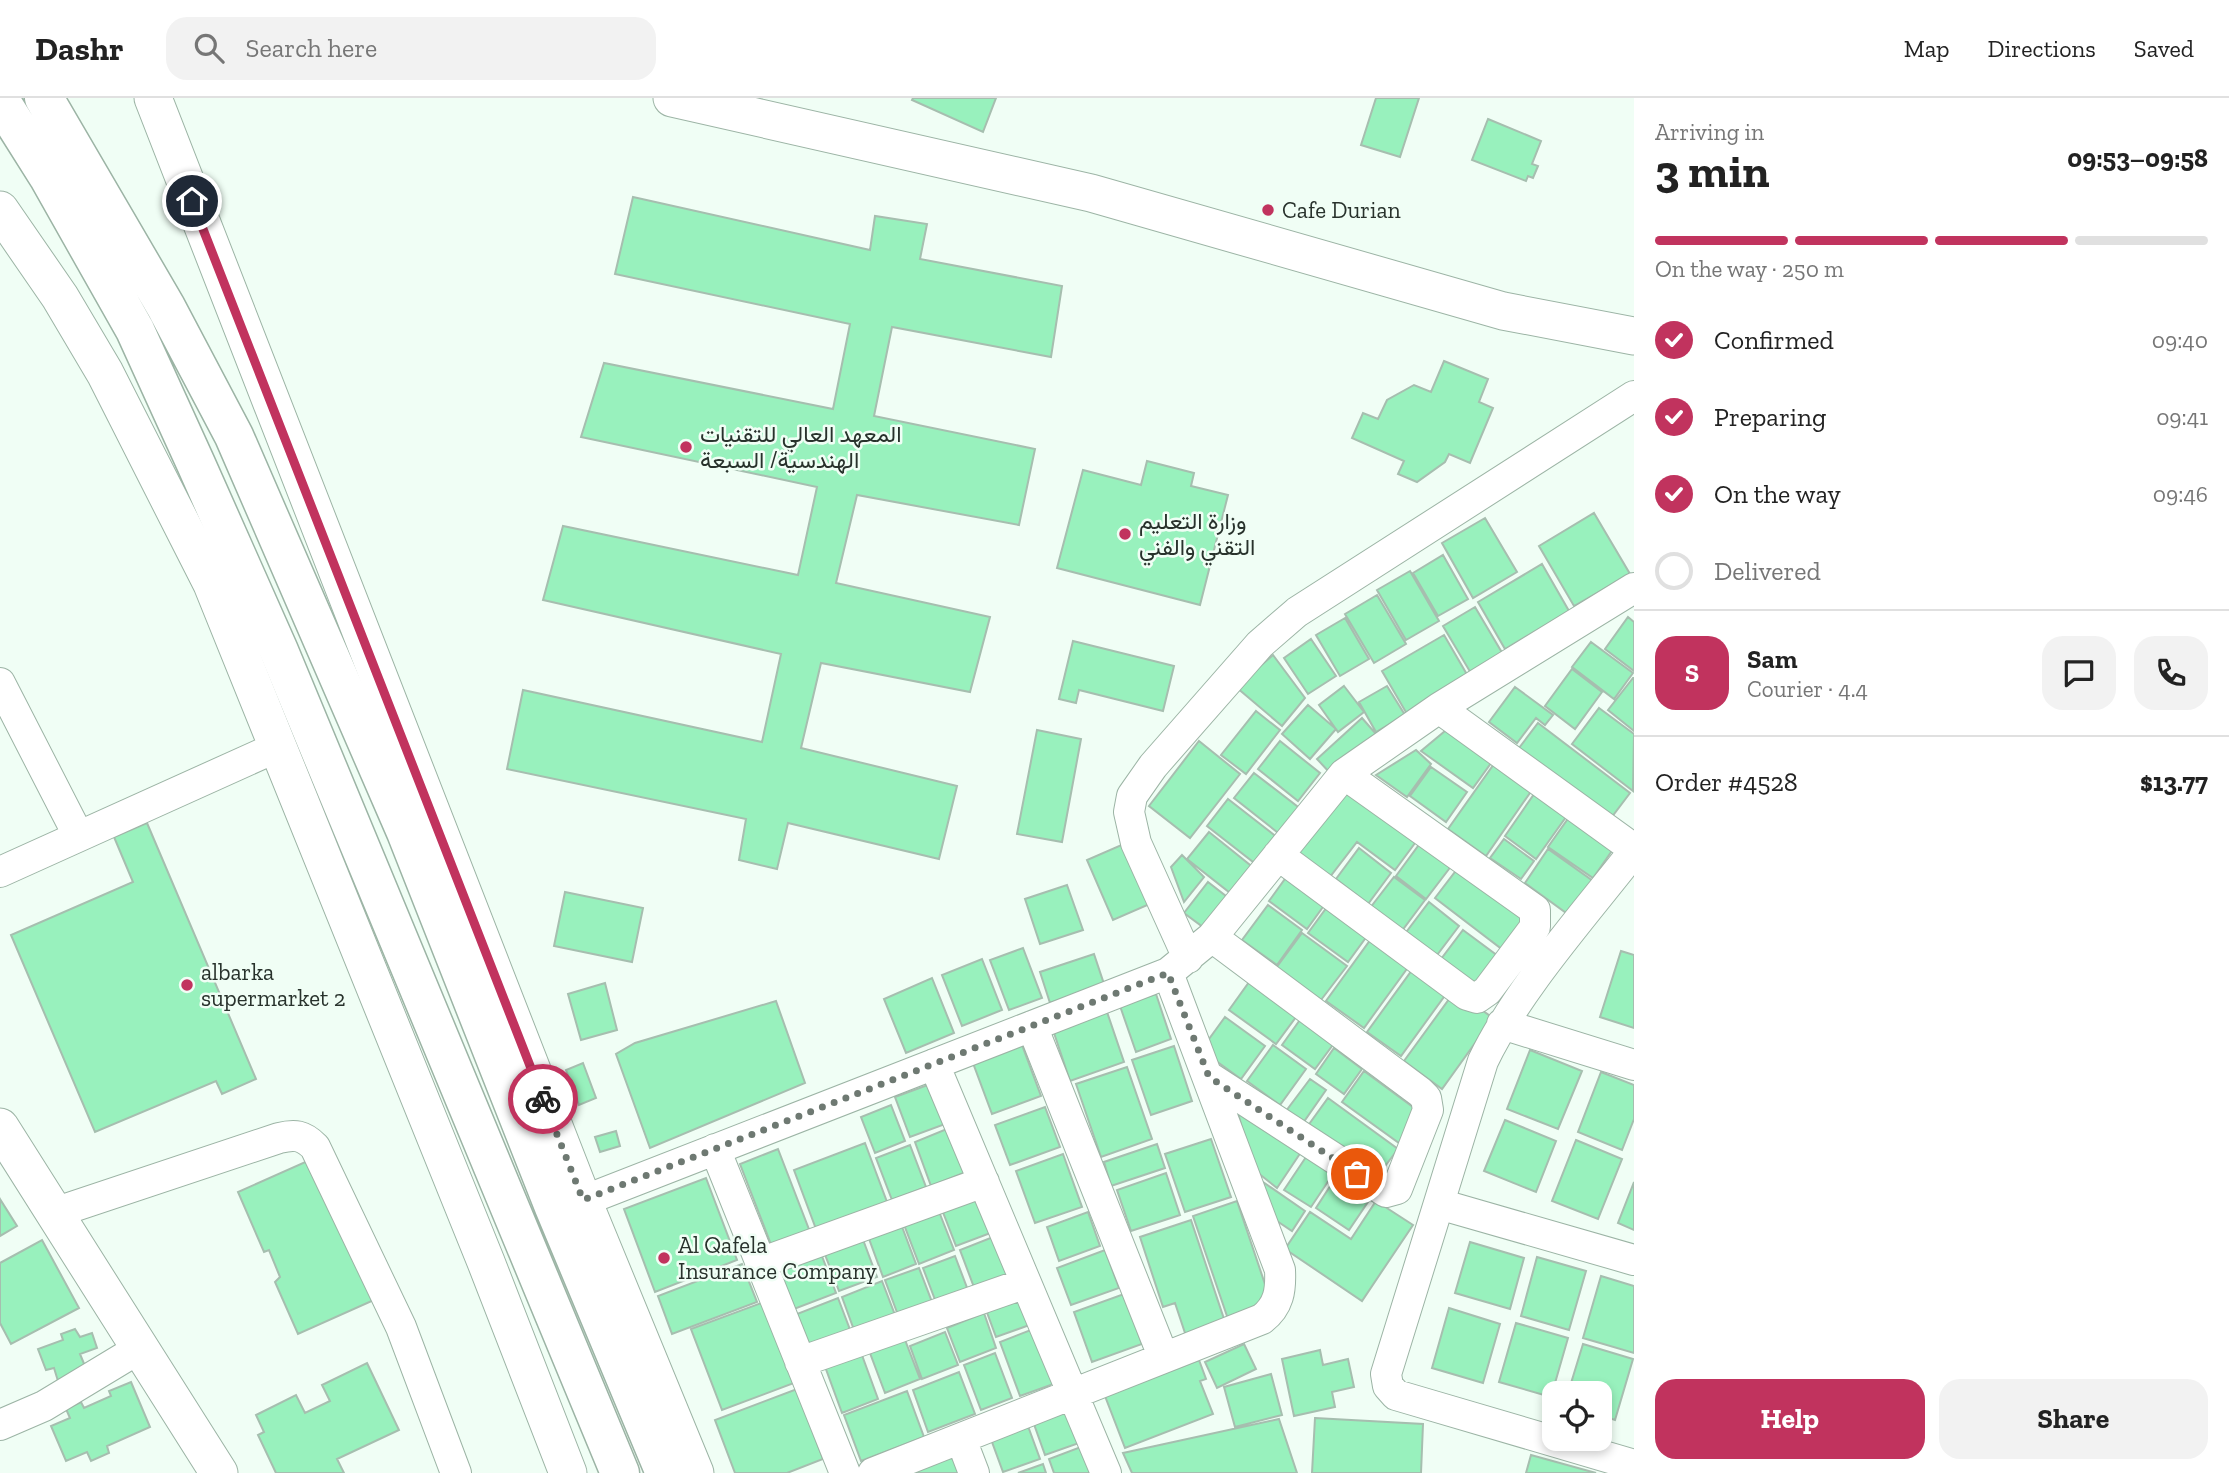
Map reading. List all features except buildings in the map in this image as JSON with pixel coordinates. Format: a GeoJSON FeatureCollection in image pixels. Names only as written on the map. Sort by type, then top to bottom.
{"type":"FeatureCollection","features":[{"type":"Feature","properties":{"kind":"highway"},"geometry":{"type":"LineString","coordinates":[[44,98],[166,307],[234,436],[406,832],[554,1207],[666,1473]]}},
{"type":"Feature","properties":{"kind":"highway"},"geometry":{"type":"LineString","coordinates":[[0,100],[48,176],[135,330],[191,452],[285,664],[620,1473]]}},
{"type":"Feature","properties":{"kind":"street"},"geometry":{"type":"LineString","coordinates":[[152,98],[583,1200],[695,1473]]}},
{"type":"Feature","properties":{"kind":"street"},"geometry":{"type":"LineString","coordinates":[[672,98],[1091,193],[1503,311],[1634,336]]}},
{"type":"Feature","properties":{"kind":"street"},"geometry":{"type":"LineString","coordinates":[[0,210],[60,298],[105,373],[212,584],[414,1082],[566,1472]]}},
{"type":"Feature","properties":{"kind":"street"},"geometry":{"type":"LineString","coordinates":[[873,1473],[1262,1319],[1271,1311],[1281,1286],[1280,1270],[1209,1077],[1178,965],[1132,829],[1132,796],[1153,766],[1260,644],[1297,612],[1634,396]]}},
{"type":"Feature","properties":{"kind":"street"},"geometry":{"type":"LineString","coordinates":[[583,1200],[1032,1026],[1178,965],[1212,937],[1344,774],[1439,708],[1634,589]]}},
{"type":"Feature","properties":{"kind":"street"},"geometry":{"type":"LineString","coordinates":[[0,683],[78,835]]}},
{"type":"Feature","properties":{"kind":"street"},"geometry":{"type":"LineString","coordinates":[[1439,708],[1634,850],[1502,1024],[1483,1061],[1386,1374],[1388,1386],[1396,1395],[1408,1399],[1634,1465]]}},
{"type":"Feature","properties":{"kind":"street"},"geometry":{"type":"LineString","coordinates":[[0,872],[276,747]]}},
{"type":"Feature","properties":{"kind":"street"},"geometry":{"type":"LineString","coordinates":[[1278,855],[1467,995],[1477,998],[1487,991],[1535,927],[1535,910],[1344,774]]}},
{"type":"Feature","properties":{"kind":"street"},"geometry":{"type":"LineString","coordinates":[[1209,1077],[1386,1192],[1398,1189],[1428,1110],[1426,1098],[1420,1092],[1212,937]]}},
{"type":"Feature","properties":{"kind":"street"},"geometry":{"type":"LineString","coordinates":[[1502,1024],[1634,1065]]}},
{"type":"Feature","properties":{"kind":"street"},"geometry":{"type":"LineString","coordinates":[[1032,1026],[1163,1356]]}},
{"type":"Feature","properties":{"kind":"street"},"geometry":{"type":"LineString","coordinates":[[934,1064],[1106,1473]]}},
{"type":"Feature","properties":{"kind":"street"},"geometry":{"type":"LineString","coordinates":[[0,1127],[57,1212],[219,1473]]}},
{"type":"Feature","properties":{"kind":"street"},"geometry":{"type":"LineString","coordinates":[[57,1212],[279,1138],[292,1135],[306,1138],[315,1147],[347,1220],[401,1327],[456,1473]]}},
{"type":"Feature","properties":{"kind":"street"},"geometry":{"type":"LineString","coordinates":[[715,1149],[845,1473]]}},
{"type":"Feature","properties":{"kind":"street"},"geometry":{"type":"LineString","coordinates":[[760,1263],[984,1182]]}},
{"type":"Feature","properties":{"kind":"street"},"geometry":{"type":"LineString","coordinates":[[1439,1204],[1634,1260]]}},
{"type":"Feature","properties":{"kind":"street"},"geometry":{"type":"LineString","coordinates":[[800,1362],[1026,1283]]}},
{"type":"Feature","properties":{"kind":"street"},"geometry":{"type":"LineString","coordinates":[[0,1425],[44,1406],[140,1348]]}},
{"type":"Feature","properties":{"kind":"street"},"geometry":{"type":"LineString","coordinates":[[961,1439],[974,1473]]}},
{"type":"Feature","properties":{"kind":"way so far"},"geometry":{"type":"LineString","coordinates":[[543,1099],[583,1200],[1168,973],[1209,1077],[1357,1174]]}},
{"type":"Feature","properties":{"kind":"place","name":"Cafe Durian"},"geometry":{"type":"Point","coordinates":[1268,210]}},
{"type":"Feature","properties":{"kind":"place","name":"المعهد العالي للتقنيات الهندسية/ السبعة"},"geometry":{"type":"Point","coordinates":[686,447]}},
{"type":"Feature","properties":{"kind":"place","name":"وزارة التعليم التقني والفني"},"geometry":{"type":"Point","coordinates":[1125,534]}},
{"type":"Feature","properties":{"kind":"place","name":"albarka supermarket 2"},"geometry":{"type":"Point","coordinates":[187,985]}},
{"type":"Feature","properties":{"kind":"place","name":"Al Qafela Insurance Company"},"geometry":{"type":"Point","coordinates":[664,1258]}},
{"type":"Feature","properties":{"kind":"route"},"geometry":{"type":"LineString","coordinates":[[192,201],[543,1099]]}}]}
